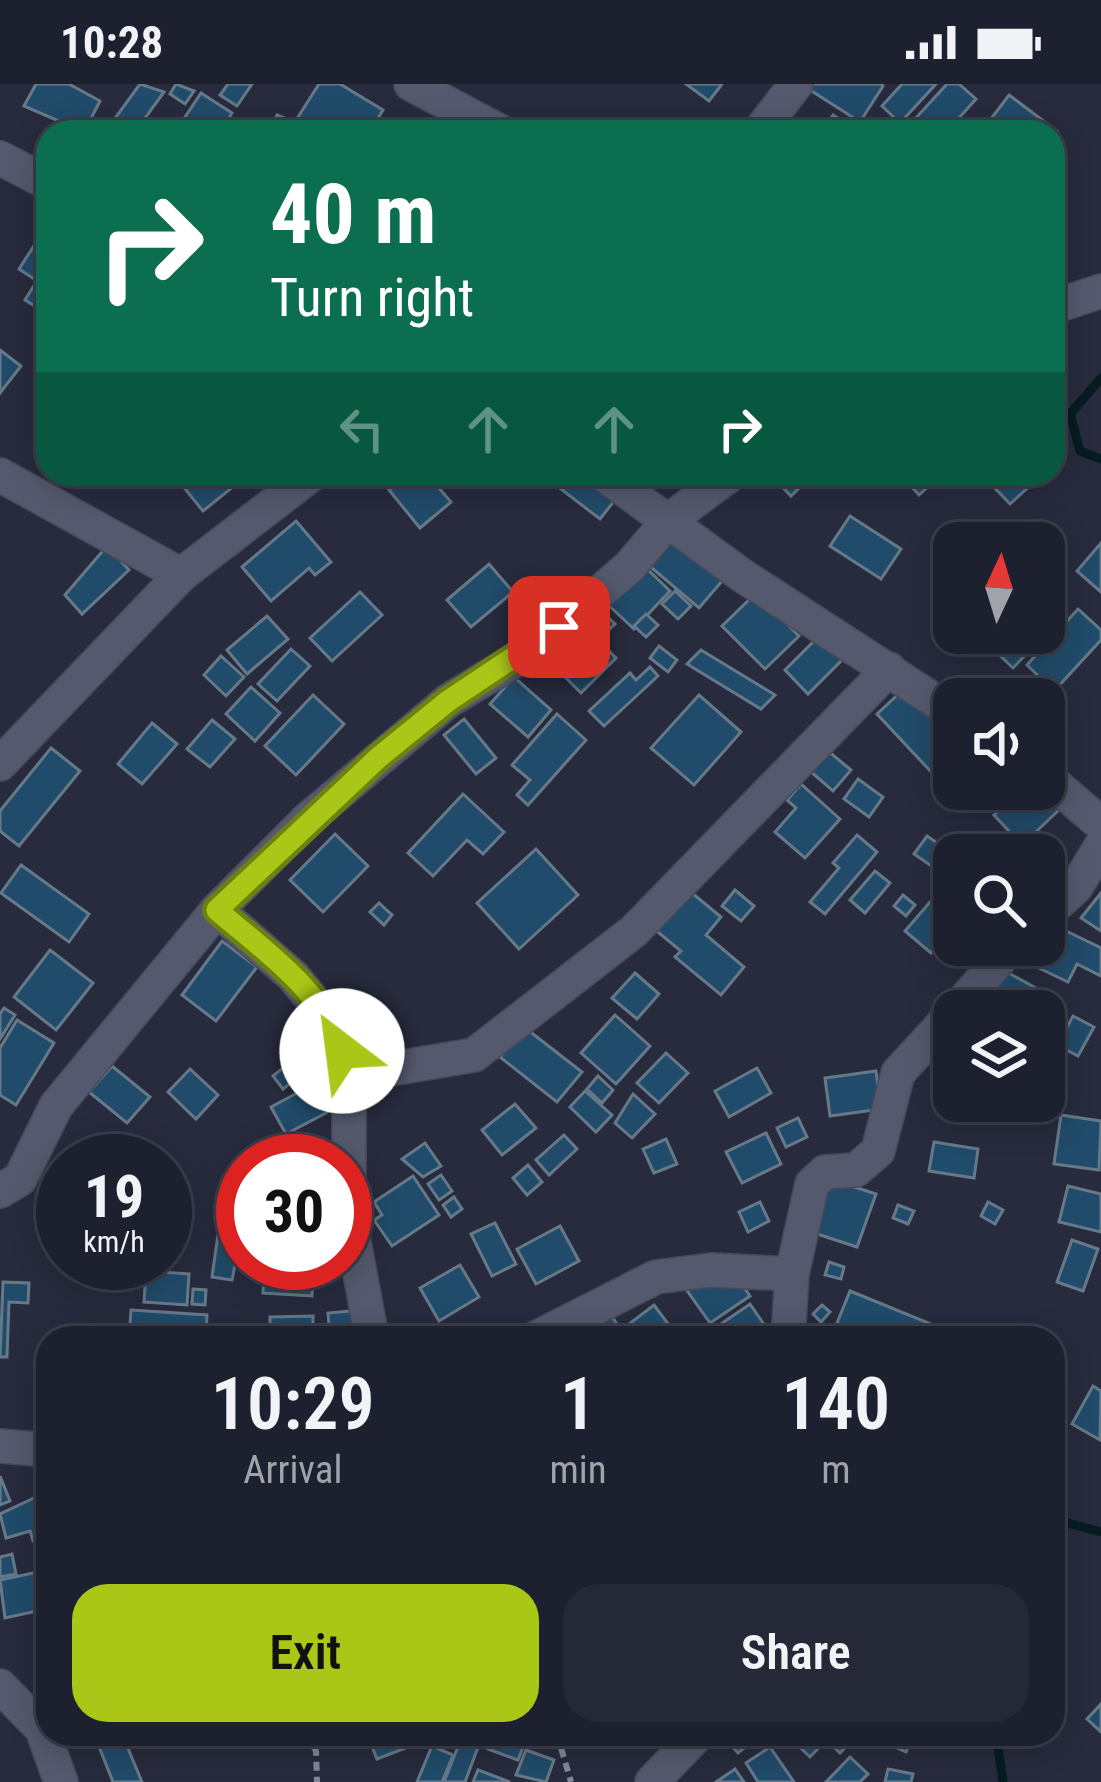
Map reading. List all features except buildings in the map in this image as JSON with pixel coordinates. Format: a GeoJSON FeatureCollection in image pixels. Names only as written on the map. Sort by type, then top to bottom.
{"type":"FeatureCollection","features":[{"type":"Feature","properties":{"kind":"street"},"geometry":{"type":"LineString","coordinates":[[411,84],[478,120]]}},
{"type":"Feature","properties":{"kind":"street"},"geometry":{"type":"LineString","coordinates":[[768,120],[796,84]]}},
{"type":"Feature","properties":{"kind":"street"},"geometry":{"type":"LineString","coordinates":[[0,158],[36,177]]}},
{"type":"Feature","properties":{"kind":"street"},"geometry":{"type":"LineString","coordinates":[[1065,303],[1101,291]]}},
{"type":"Feature","properties":{"kind":"street"},"geometry":{"type":"LineString","coordinates":[[0,476],[181,575]]}},
{"type":"Feature","properties":{"kind":"street"},"geometry":{"type":"LineString","coordinates":[[0,764],[181,575],[296,486]]}},
{"type":"Feature","properties":{"kind":"street"},"geometry":{"type":"LineString","coordinates":[[620,486],[933,699]]}},
{"type":"Feature","properties":{"kind":"street"},"geometry":{"type":"LineString","coordinates":[[0,1191],[20,1179],[56,1106],[217,910],[378,758],[448,701],[537,646],[629,566],[668,521],[715,486]]}},
{"type":"Feature","properties":{"kind":"street"},"geometry":{"type":"LineString","coordinates":[[350,1076],[474,1055],[634,931],[889,669]]}},
{"type":"Feature","properties":{"kind":"street"},"geometry":{"type":"LineString","coordinates":[[1065,793],[1101,824]]}},
{"type":"Feature","properties":{"kind":"street"},"geometry":{"type":"LineString","coordinates":[[1065,897],[1101,846]]}},
{"type":"Feature","properties":{"kind":"street"},"geometry":{"type":"LineString","coordinates":[[217,910],[293,976],[334,1026],[350,1076],[349,1215],[370,1326]]}},
{"type":"Feature","properties":{"kind":"street"},"geometry":{"type":"LineString","coordinates":[[972,990],[994,966]]}},
{"type":"Feature","properties":{"kind":"street"},"geometry":{"type":"LineString","coordinates":[[789,1326],[793,1274],[812,1184],[825,1172],[856,1170],[878,1151],[898,1073],[933,1034]]}},
{"type":"Feature","properties":{"kind":"street"},"geometry":{"type":"LineString","coordinates":[[560,1326],[656,1277],[711,1270],[793,1274]]}},
{"type":"Feature","properties":{"kind":"street"},"geometry":{"type":"LineString","coordinates":[[0,1447],[36,1449]]}},
{"type":"Feature","properties":{"kind":"street"},"geometry":{"type":"LineString","coordinates":[[0,1686],[36,1720]]}},
{"type":"Feature","properties":{"kind":"street"},"geometry":{"type":"LineString","coordinates":[[50,1746],[61,1782]]}},
{"type":"Feature","properties":{"kind":"street"},"geometry":{"type":"LineString","coordinates":[[652,1782],[686,1746]]}},
{"type":"Feature","properties":{"kind":"path"},"geometry":{"type":"LineString","coordinates":[[313,1746],[317,1782]]}},
{"type":"Feature","properties":{"kind":"path"},"geometry":{"type":"LineString","coordinates":[[561,1746],[572,1782]]}},
{"type":"Feature","properties":{"kind":"waterway"},"geometry":{"type":"LineString","coordinates":[[1101,378],[1070,414],[1080,451],[1101,459]]}},
{"type":"Feature","properties":{"kind":"waterway"},"geometry":{"type":"LineString","coordinates":[[1065,1522],[1101,1532]]}},
{"type":"Feature","properties":{"kind":"waterway"},"geometry":{"type":"LineString","coordinates":[[998,1746],[1003,1782]]}},
{"type":"Feature","properties":{"kind":"route"},"geometry":{"type":"LineString","coordinates":[[342,1051],[334,1026],[293,976],[217,910],[378,758],[448,701],[537,646],[559,627]]}}]}
